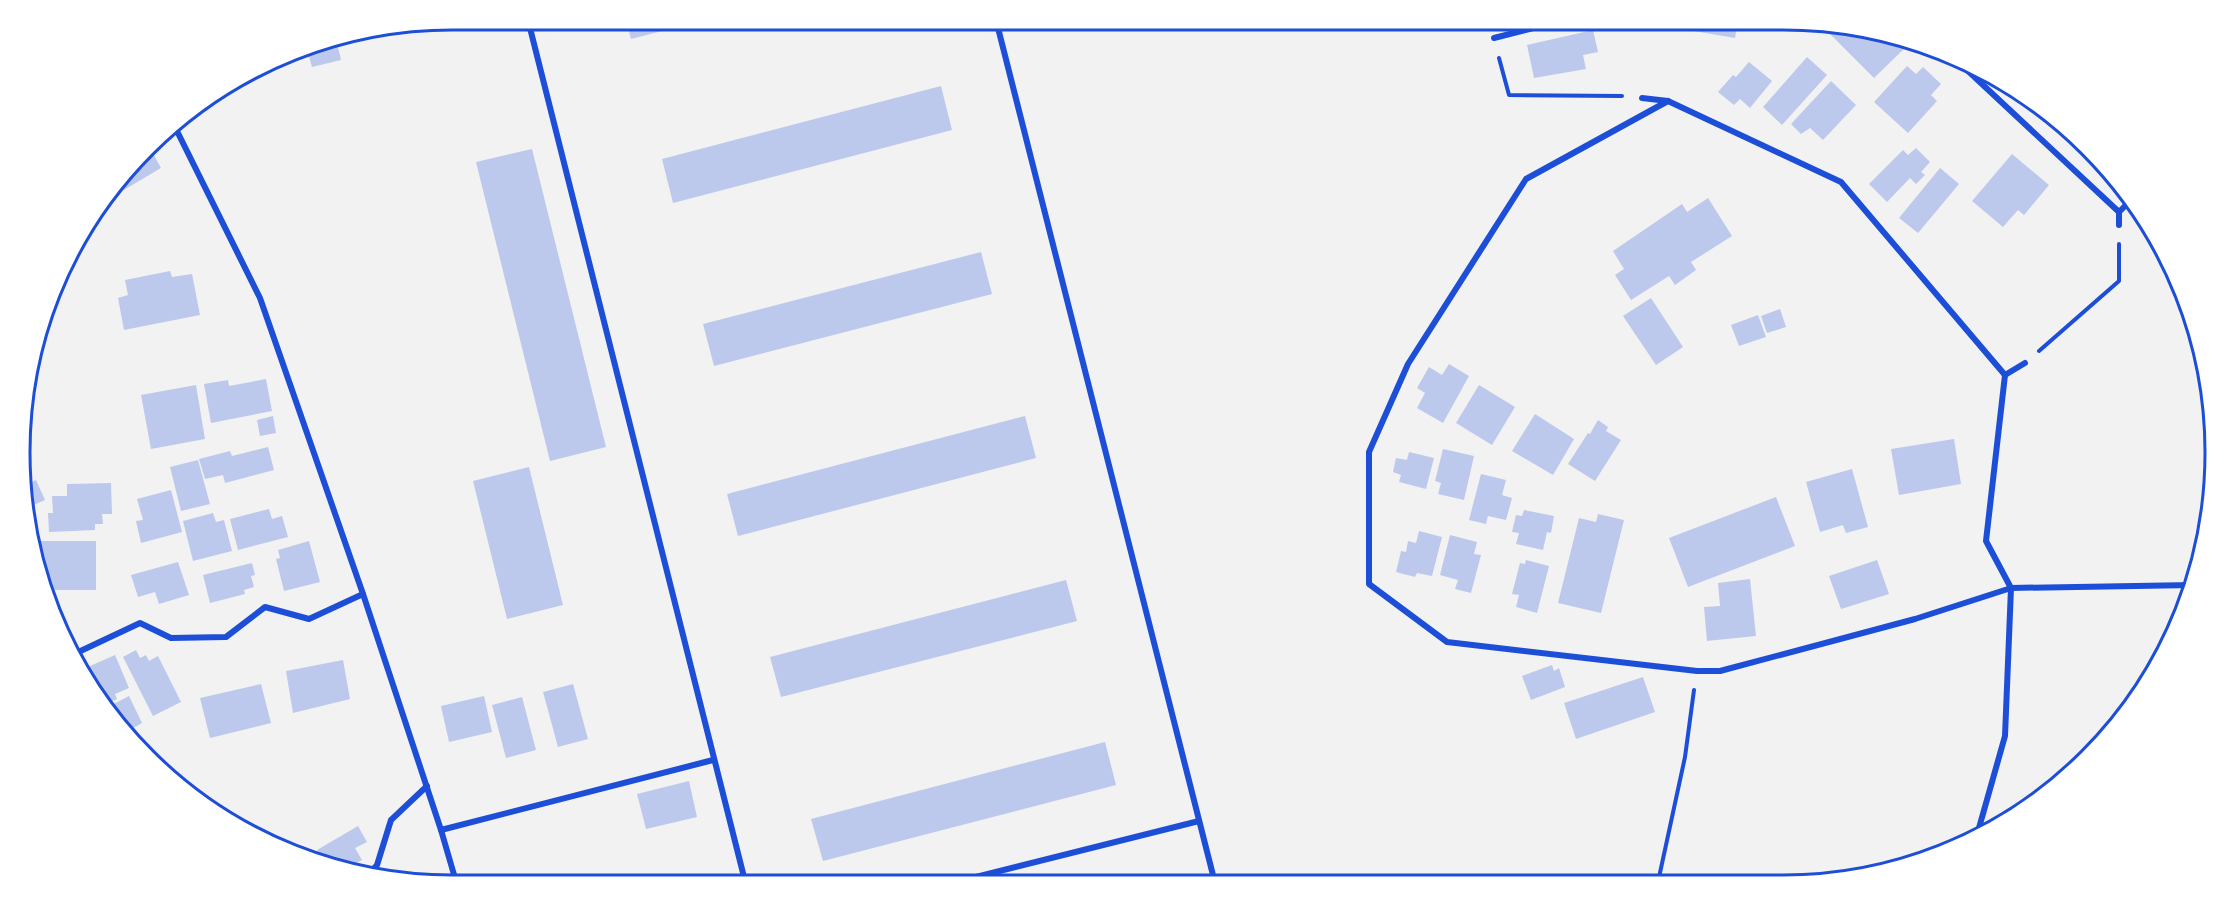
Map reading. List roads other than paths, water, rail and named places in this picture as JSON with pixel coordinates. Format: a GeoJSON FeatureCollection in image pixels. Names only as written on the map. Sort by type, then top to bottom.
{"type":"FeatureCollection","features":[{"type":"Feature","properties":{"kind":"street"},"geometry":{"type":"LineString","coordinates":[[530,30],[743,875]]}},
{"type":"Feature","properties":{"kind":"street"},"geometry":{"type":"LineString","coordinates":[[999,30],[1213,875]]}},
{"type":"Feature","properties":{"kind":"street"},"geometry":{"type":"LineString","coordinates":[[1494,38],[1525,30]]}},
{"type":"Feature","properties":{"kind":"street"},"geometry":{"type":"LineString","coordinates":[[1974,77],[2119,212]]}},
{"type":"Feature","properties":{"kind":"street"},"geometry":{"type":"LineString","coordinates":[[1642,98],[1668,101],[1841,182],[2005,375],[1986,541],[2011,588],[2005,736],[1980,825]]}},
{"type":"Feature","properties":{"kind":"street"},"geometry":{"type":"LineString","coordinates":[[1668,101],[1526,178],[1408,364],[1369,452],[1370,584],[1447,642],[1697,671],[1720,671],[1915,619],[2011,588],[2184,585]]}},
{"type":"Feature","properties":{"kind":"street"},"geometry":{"type":"LineString","coordinates":[[177,132],[260,298],[363,594],[454,875]]}},
{"type":"Feature","properties":{"kind":"street"},"geometry":{"type":"LineString","coordinates":[[2119,225],[2119,212],[2125,206]]}},
{"type":"Feature","properties":{"kind":"street"},"geometry":{"type":"LineString","coordinates":[[2005,375],[2025,363]]}},
{"type":"Feature","properties":{"kind":"street"},"geometry":{"type":"LineString","coordinates":[[80,651],[140,622],[171,638],[226,637],[265,607],[309,619],[363,594]]}},
{"type":"Feature","properties":{"kind":"street"},"geometry":{"type":"LineString","coordinates":[[441,830],[713,760]]}},
{"type":"Feature","properties":{"kind":"street"},"geometry":{"type":"LineString","coordinates":[[375,868],[391,820],[427,786]]}},
{"type":"Feature","properties":{"kind":"street"},"geometry":{"type":"LineString","coordinates":[[984,875],[1199,821]]}}]}
